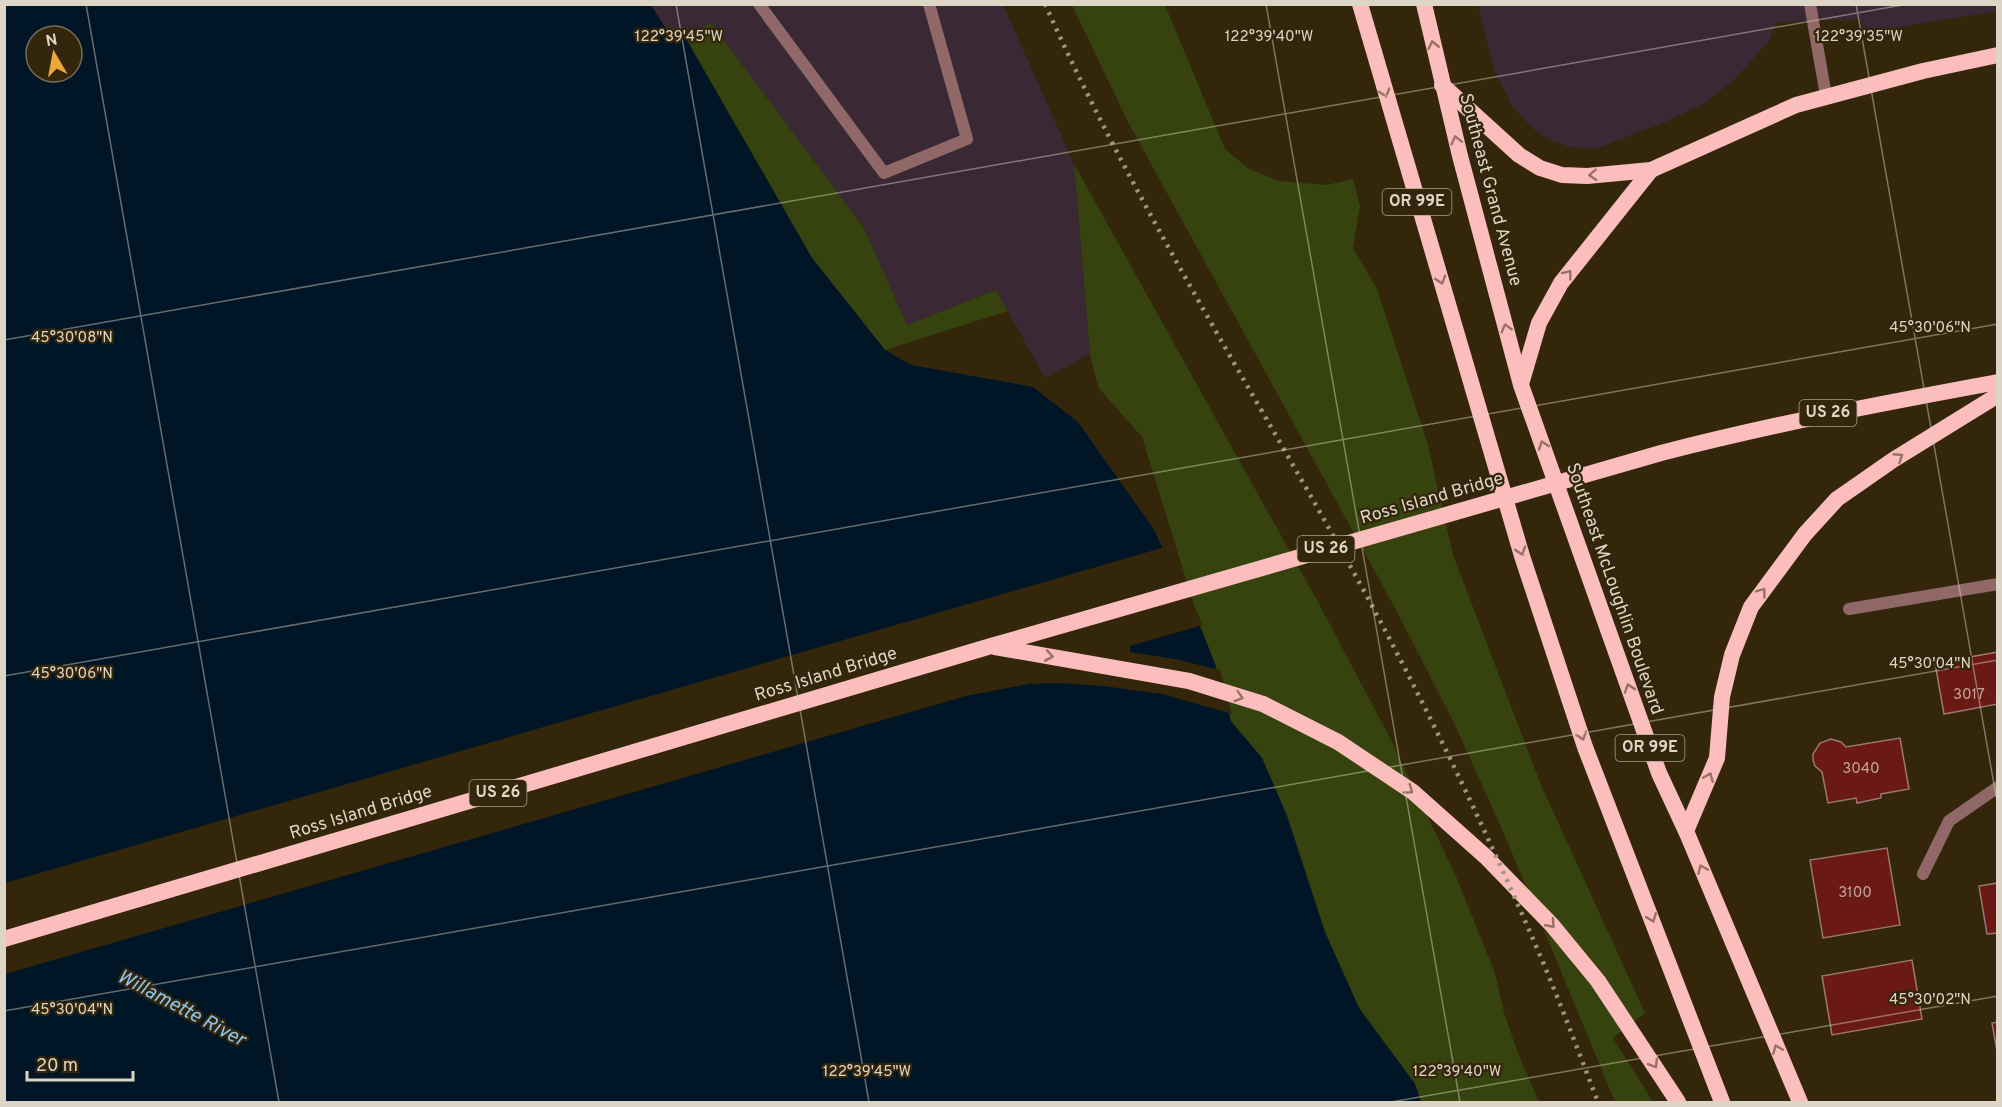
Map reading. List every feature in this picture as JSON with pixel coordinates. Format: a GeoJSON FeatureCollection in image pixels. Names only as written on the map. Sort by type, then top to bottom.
{"type":"FeatureCollection","features":[{"type":"Feature","properties":{"kind":"highway","name":"OR 99E"},"geometry":{"type":"LineString","coordinates":[[1360,4],[1503,495],[1585,747],[1722,1102]]}},
{"type":"Feature","properties":{"kind":"highway","name":"Southeast Grand Avenue"},"geometry":{"type":"LineString","coordinates":[[1424,4],[1442,86],[1521,384]]}},
{"type":"Feature","properties":{"kind":"highway"},"geometry":{"type":"LineString","coordinates":[[1442,86],[1518,155],[1540,168],[1562,175],[1587,176],[1651,170],[1796,105],[1923,71],[1998,55]]}},
{"type":"Feature","properties":{"kind":"highway"},"geometry":{"type":"LineString","coordinates":[[1521,384],[1539,323],[1561,283],[1651,170]]}},
{"type":"Feature","properties":{"kind":"highway","name":"Ross Island Bridge"},"geometry":{"type":"LineString","coordinates":[[4,939],[991,646],[1661,453],[1833,412],[1998,382]]}},
{"type":"Feature","properties":{"kind":"highway","name":"Southeast McLoughlin Boulevard"},"geometry":{"type":"LineString","coordinates":[[1521,384],[1659,773],[1686,831],[1800,1102]]}},
{"type":"Feature","properties":{"kind":"highway"},"geometry":{"type":"LineString","coordinates":[[1686,831],[1717,758],[1722,697],[1732,656],[1751,607],[1805,534],[1837,499],[1893,460],[1998,394]]}},
{"type":"Feature","properties":{"kind":"highway"},"geometry":{"type":"LineString","coordinates":[[991,646],[1190,681],[1263,704],[1338,742],[1413,792],[1486,857],[1552,925],[1598,981],[1678,1102]]}},
{"type":"Feature","properties":{"kind":"street"},"geometry":{"type":"LineString","coordinates":[[759,4],[884,172],[967,139],[929,4]]}},
{"type":"Feature","properties":{"kind":"street"},"geometry":{"type":"LineString","coordinates":[[1810,4],[1826,96]]}},
{"type":"Feature","properties":{"kind":"street"},"geometry":{"type":"LineString","coordinates":[[1849,609],[1998,584]]}},
{"type":"Feature","properties":{"kind":"street"},"geometry":{"type":"LineString","coordinates":[[1923,874],[1949,821],[1998,787]]}},
{"type":"Feature","properties":{"kind":"shaded area"},"geometry":{"type":"Polygon","coordinates":[[[1997,4],[1998,11],[1863,33],[1860,19],[1777,22],[1769,41],[1733,81],[1705,103],[1665,122],[1595,149],[1570,147],[1551,141],[1532,128],[1512,106],[1494,70],[1478,5],[1997,4]]]}},
{"type":"Feature","properties":{"kind":"shaded area"},"geometry":{"type":"Polygon","coordinates":[[[651,5],[1003,5],[1074,164],[1090,354],[1045,378],[996,290],[907,325],[864,228],[711,23],[675,43],[651,5]]]}},
{"type":"Feature","properties":{"kind":"green space"},"geometry":{"type":"Polygon","coordinates":[[[1072,5],[1165,5],[1225,149],[1249,169],[1280,181],[1326,185],[1353,179],[1360,206],[1353,248],[1377,289],[1428,445],[1453,555],[1541,785],[1645,1013],[1613,1038],[1653,1102],[1615,1102],[1505,836],[1454,723],[1395,608],[1128,122],[1072,5]]]}},
{"type":"Feature","properties":{"kind":"green space"},"geometry":{"type":"Polygon","coordinates":[[[711,23],[864,228],[907,325],[996,290],[1008,311],[885,350],[812,258],[685,37],[711,23]]]}},
{"type":"Feature","properties":{"kind":"green space"},"geometry":{"type":"Polygon","coordinates":[[[1074,164],[1318,602],[1390,738],[1455,874],[1495,973],[1504,1013],[1539,1102],[1421,1102],[1415,1084],[1359,1008],[1325,932],[1287,816],[1262,758],[1231,722],[1215,664],[1202,631],[1142,437],[1098,387],[1090,354],[1074,164]]]}},
{"type":"Feature","properties":{"kind":"water","name":"Willamette River"},"geometry":{"type":"Polygon","coordinates":[[[5,4],[651,5],[675,43],[685,37],[812,258],[885,350],[911,365],[1033,387],[1078,422],[1153,528],[1202,631],[1215,664],[1231,721],[1262,758],[1287,816],[1325,932],[1359,1008],[1415,1084],[1421,1102],[5,1102],[5,4]]]}},
{"type":"Feature","properties":{"kind":"pier"},"geometry":{"type":"Polygon","coordinates":[[[1165,547],[1203,625],[1130,646],[1130,652],[1175,659],[1220,670],[1232,714],[1162,694],[1103,686],[1029,684],[966,696],[5,974],[5,883],[1165,547]]]}},
{"type":"Feature","properties":{"kind":"building"},"geometry":{"type":"Polygon","coordinates":[[[1998,652],[1998,704],[1944,714],[1935,663],[1998,652]]]}},
{"type":"Feature","properties":{"kind":"building"},"geometry":{"type":"Polygon","coordinates":[[[1900,738],[1909,789],[1881,794],[1881,798],[1857,803],[1856,798],[1828,803],[1822,772],[1815,766],[1813,760],[1813,754],[1820,743],[1831,739],[1841,742],[1846,747],[1900,738]]]}},
{"type":"Feature","properties":{"kind":"building"},"geometry":{"type":"Polygon","coordinates":[[[1887,848],[1900,925],[1823,938],[1810,860],[1887,848]]]}},
{"type":"Feature","properties":{"kind":"building"},"geometry":{"type":"Polygon","coordinates":[[[1998,883],[1998,933],[1987,934],[1979,886],[1998,883]]]}},
{"type":"Feature","properties":{"kind":"building"},"geometry":{"type":"Polygon","coordinates":[[[1912,960],[1922,1019],[1832,1035],[1822,976],[1912,960]]]}},
{"type":"Feature","properties":{"kind":"building"},"geometry":{"type":"Polygon","coordinates":[[[1998,1022],[1998,1057],[1992,1023],[1998,1022]]]}},
{"type":"Feature","properties":{"kind":"railway"},"geometry":{"type":"LineString","coordinates":[[1045,4],[1118,154],[1198,301],[1364,591],[1434,725],[1539,953],[1598,1102]]}}]}
